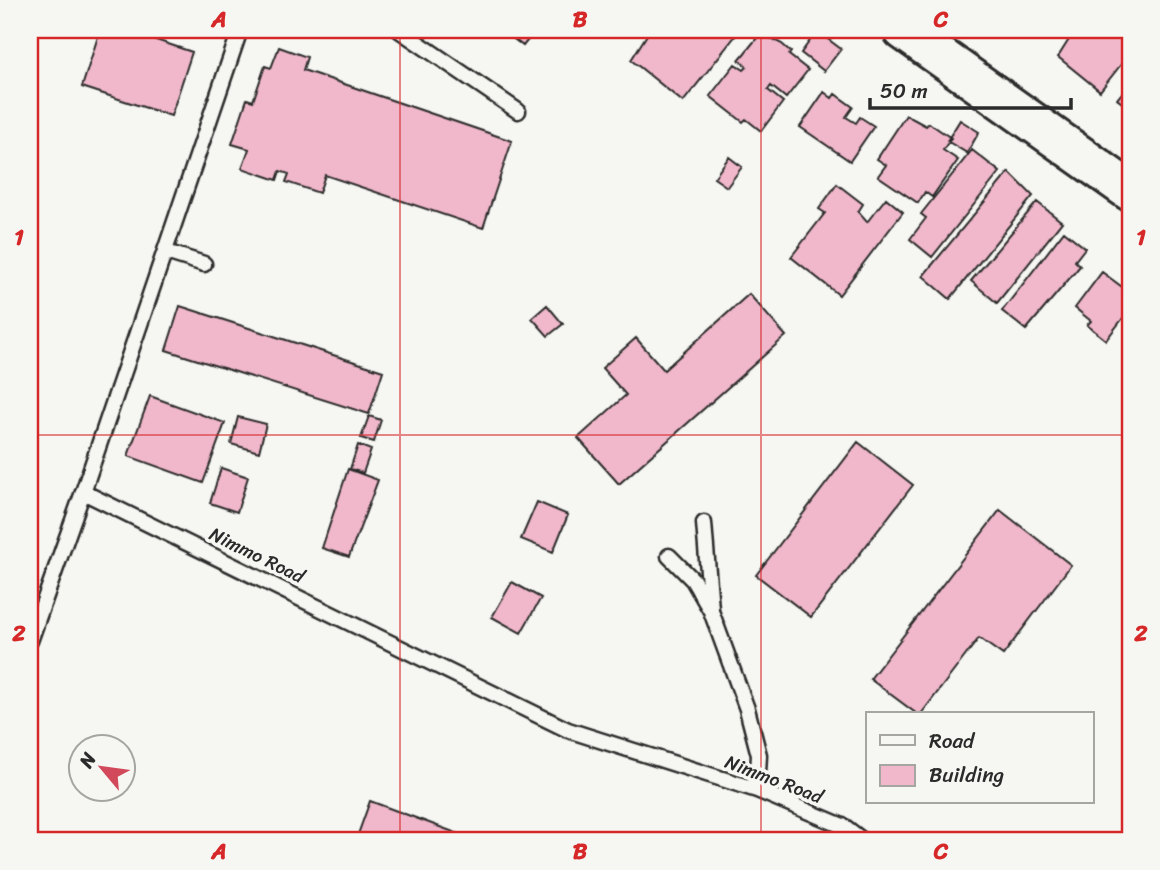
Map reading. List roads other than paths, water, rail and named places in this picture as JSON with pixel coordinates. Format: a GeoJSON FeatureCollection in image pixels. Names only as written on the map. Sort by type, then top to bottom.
{"type":"FeatureCollection","features":[{"type":"Feature","properties":{"kind":"street"},"geometry":{"type":"LineString","coordinates":[[903,30],[1130,191]]}},
{"type":"Feature","properties":{"kind":"lane"},"geometry":{"type":"LineString","coordinates":[[30,641],[166,252],[240,30]]}},
{"type":"Feature","properties":{"kind":"lane"},"geometry":{"type":"LineString","coordinates":[[399,30],[517,111]]}},
{"type":"Feature","properties":{"kind":"lane"},"geometry":{"type":"LineString","coordinates":[[166,252],[204,264]]}},
{"type":"Feature","properties":{"kind":"lane","name":"Nimmo Road"},"geometry":{"type":"LineString","coordinates":[[83,492],[568,730],[757,790],[845,827],[862,840]]}},
{"type":"Feature","properties":{"kind":"lane"},"geometry":{"type":"LineString","coordinates":[[704,523],[712,611]]}},
{"type":"Feature","properties":{"kind":"lane"},"geometry":{"type":"LineString","coordinates":[[669,556],[693,580],[712,611],[747,709],[760,755],[757,790]]}}]}
